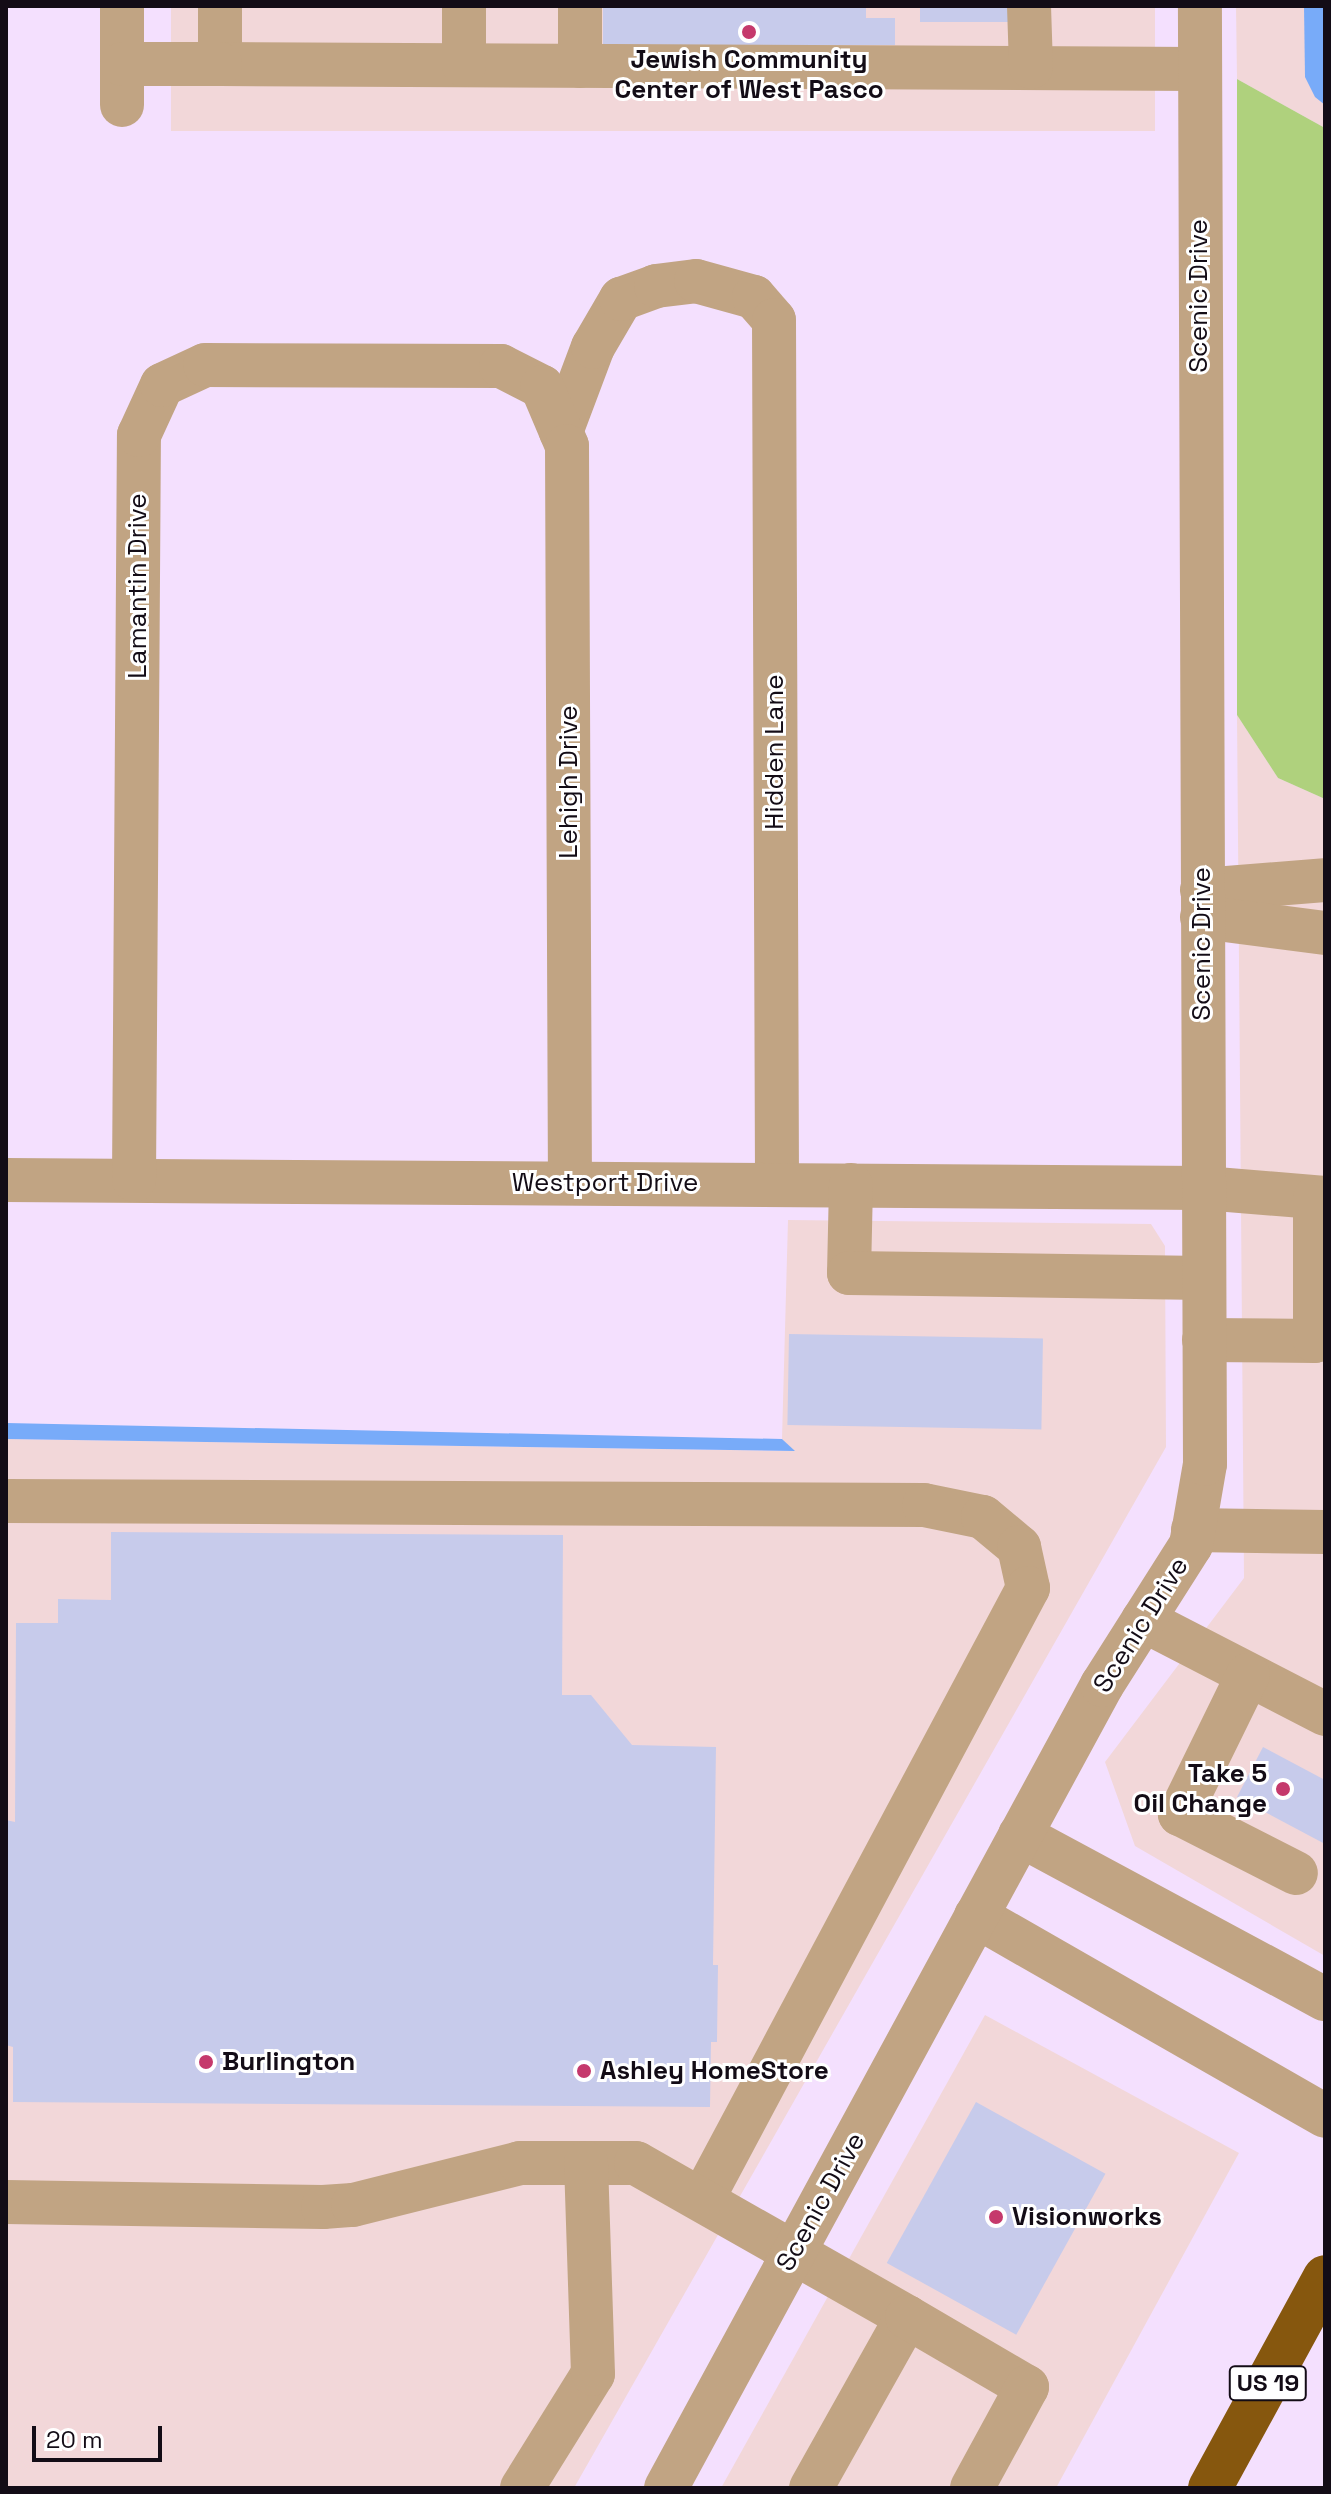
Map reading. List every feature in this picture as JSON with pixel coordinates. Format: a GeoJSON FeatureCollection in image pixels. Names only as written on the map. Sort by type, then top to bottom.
{"type":"FeatureCollection","features":[{"type":"Feature","properties":{"kind":"highway","name":"US 19"},"geometry":{"type":"LineString","coordinates":[[1210,2488],[1325,2277]]}},
{"type":"Feature","properties":{"kind":"street"},"geometry":{"type":"LineString","coordinates":[[122,6],[122,84],[220,64],[1197,69]]}},
{"type":"Feature","properties":{"kind":"street"},"geometry":{"type":"LineString","coordinates":[[220,6],[220,64]]}},
{"type":"Feature","properties":{"kind":"street"},"geometry":{"type":"LineString","coordinates":[[464,6],[464,65]]}},
{"type":"Feature","properties":{"kind":"street"},"geometry":{"type":"LineString","coordinates":[[580,6],[580,66]]}},
{"type":"Feature","properties":{"kind":"street"},"geometry":{"type":"LineString","coordinates":[[1029,6],[1031,67]]}},
{"type":"Feature","properties":{"kind":"street","name":"Scenic Drive"},"geometry":{"type":"LineString","coordinates":[[666,2488],[1102,1685],[1191,1545],[1205,1464],[1197,69],[1200,6]]}},
{"type":"Feature","properties":{"kind":"street","name":"Hidden Lane"},"geometry":{"type":"LineString","coordinates":[[561,432],[593,347],[621,299],[656,286],[696,281],[754,297],[774,320],[777,1185]]}},
{"type":"Feature","properties":{"kind":"street","name":"Lamantin Drive"},"geometry":{"type":"LineString","coordinates":[[134,1180],[139,435],[162,385],[205,365],[501,366],[542,387]]}},
{"type":"Feature","properties":{"kind":"street","name":"Lehigh Drive"},"geometry":{"type":"LineString","coordinates":[[542,387],[567,446],[570,1183]]}},
{"type":"Feature","properties":{"kind":"street"},"geometry":{"type":"LineString","coordinates":[[1202,904],[1325,880]]}},
{"type":"Feature","properties":{"kind":"street"},"geometry":{"type":"LineString","coordinates":[[1202,904],[1325,933]]}},
{"type":"Feature","properties":{"kind":"street","name":"Westport Drive"},"geometry":{"type":"LineString","coordinates":[[6,1180],[1204,1188],[1320,1198]]}},
{"type":"Feature","properties":{"kind":"street"},"geometry":{"type":"LineString","coordinates":[[851,1185],[849,1273],[1204,1278]]}},
{"type":"Feature","properties":{"kind":"street"},"geometry":{"type":"LineString","coordinates":[[1204,1340],[1315,1341],[1320,1198]]}},
{"type":"Feature","properties":{"kind":"street"},"geometry":{"type":"LineString","coordinates":[[6,1501],[924,1505],[983,1517],[1019,1547],[1028,1588],[702,2200]]}},
{"type":"Feature","properties":{"kind":"street"},"geometry":{"type":"LineString","coordinates":[[1193,1530],[1325,1532]]}},
{"type":"Feature","properties":{"kind":"street"},"geometry":{"type":"LineString","coordinates":[[1143,1620],[1325,1714]]}},
{"type":"Feature","properties":{"kind":"street"},"geometry":{"type":"LineString","coordinates":[[1248,1675],[1180,1814],[1296,1873]]}},
{"type":"Feature","properties":{"kind":"street"},"geometry":{"type":"LineString","coordinates":[[1020,1835],[1325,1999]]}},
{"type":"Feature","properties":{"kind":"street"},"geometry":{"type":"LineString","coordinates":[[976,1916],[1325,2116]]}},
{"type":"Feature","properties":{"kind":"street"},"geometry":{"type":"LineString","coordinates":[[6,2202],[323,2207],[353,2205],[520,2163],[636,2163],[1027,2387],[972,2488]]}},
{"type":"Feature","properties":{"kind":"street"},"geometry":{"type":"LineString","coordinates":[[522,2488],[593,2374],[586,2163]]}},
{"type":"Feature","properties":{"kind":"street"},"geometry":{"type":"LineString","coordinates":[[811,2488],[907,2317]]}},
{"type":"Feature","properties":{"kind":"shaded area"},"geometry":{"type":"Polygon","coordinates":[[[171,6],[1155,6],[1155,131],[171,131],[171,6]]]}},
{"type":"Feature","properties":{"kind":"shaded area"},"geometry":{"type":"Polygon","coordinates":[[[1236,6],[1325,6],[1325,128],[1237,79],[1236,6]]]}},
{"type":"Feature","properties":{"kind":"shaded area"},"geometry":{"type":"Polygon","coordinates":[[[1237,715],[1278,778],[1325,799],[1325,1956],[1135,1846],[1105,1762],[1244,1578],[1237,715]]]}},
{"type":"Feature","properties":{"kind":"shaded area"},"geometry":{"type":"Polygon","coordinates":[[[788,1220],[1151,1224],[1165,1246],[1166,1447],[574,2488],[6,2488],[6,1439],[794,1451],[782,1439],[788,1220]]]}},
{"type":"Feature","properties":{"kind":"shaded area"},"geometry":{"type":"Polygon","coordinates":[[[985,2015],[1239,2153],[1056,2488],[721,2488],[985,2015]]]}},
{"type":"Feature","properties":{"kind":"green space"},"geometry":{"type":"Polygon","coordinates":[[[1237,79],[1325,128],[1325,799],[1278,778],[1237,715],[1237,79]]]}},
{"type":"Feature","properties":{"kind":"water"},"geometry":{"type":"Polygon","coordinates":[[[1304,6],[1325,6],[1325,105],[1315,97],[1305,77],[1304,6]]]}},
{"type":"Feature","properties":{"kind":"water"},"geometry":{"type":"Polygon","coordinates":[[[6,1423],[782,1439],[795,1451],[6,1439],[6,1423]]]}},
{"type":"Feature","properties":{"kind":"building","name":"Jewish Community Center of West Pasco"},"geometry":{"type":"Polygon","coordinates":[[[603,6],[866,6],[866,18],[895,18],[895,45],[603,45],[603,6]]]}},
{"type":"Feature","properties":{"kind":"building","name":"Jewish Community Center of West Pasco"},"geometry":{"type":"Polygon","coordinates":[[[920,6],[1012,6],[1012,22],[920,22],[920,6]]]}},
{"type":"Feature","properties":{"kind":"building"},"geometry":{"type":"Polygon","coordinates":[[[789,1334],[1043,1338],[1041,1429],[787,1425],[789,1334]]]}},
{"type":"Feature","properties":{"kind":"building"},"geometry":{"type":"Polygon","coordinates":[[[111,1532],[563,1535],[562,1695],[591,1695],[632,1745],[716,1747],[713,1965],[718,1965],[717,2042],[711,2042],[710,2107],[13,2102],[13,2047],[6,2045],[6,1820],[15,1822],[16,1623],[58,1623],[58,1599],[111,1600],[111,1532]]]}},
{"type":"Feature","properties":{"kind":"building","name":"Take 5 Oil Change"},"geometry":{"type":"Polygon","coordinates":[[[1263,1747],[1325,1780],[1325,1844],[1237,1797],[1263,1747]]]}},
{"type":"Feature","properties":{"kind":"building","name":"Visionworks"},"geometry":{"type":"Polygon","coordinates":[[[976,2102],[1105,2174],[1016,2335],[887,2263],[976,2102]]]}},
{"type":"Feature","properties":{"kind":"place","name":"Jewish Community Center of West Pasco"},"geometry":{"type":"Point","coordinates":[749,32]}},
{"type":"Feature","properties":{"kind":"place","name":"Take 5 Oil Change"},"geometry":{"type":"Point","coordinates":[1283,1789]}},
{"type":"Feature","properties":{"kind":"place","name":"Burlington"},"geometry":{"type":"Point","coordinates":[206,2062]}},
{"type":"Feature","properties":{"kind":"place","name":"Ashley HomeStore"},"geometry":{"type":"Point","coordinates":[584,2071]}},
{"type":"Feature","properties":{"kind":"place","name":"Visionworks"},"geometry":{"type":"Point","coordinates":[996,2217]}}]}
